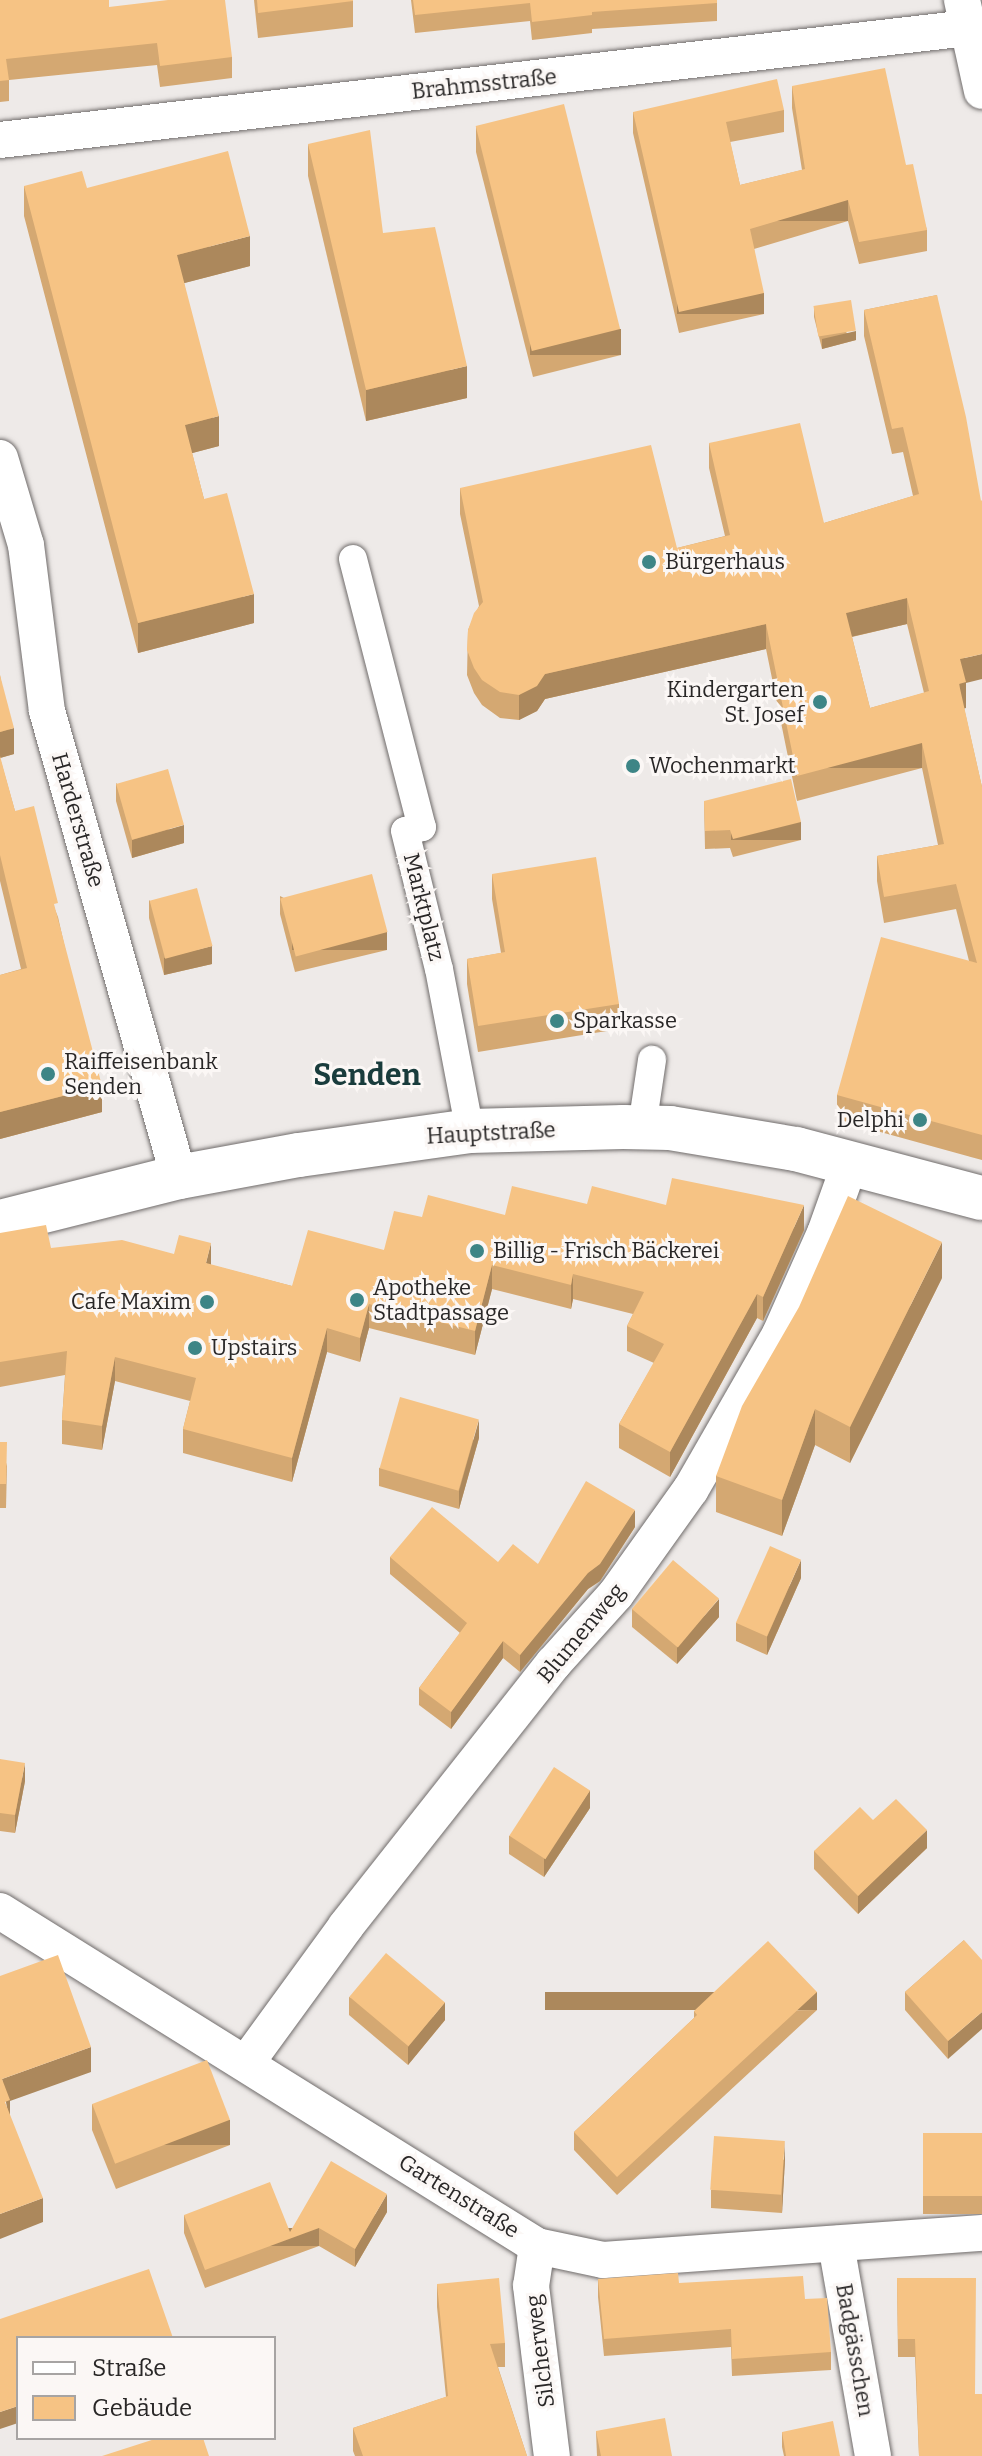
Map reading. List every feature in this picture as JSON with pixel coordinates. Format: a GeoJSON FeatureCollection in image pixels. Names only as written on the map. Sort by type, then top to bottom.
{"type":"FeatureCollection","features":[{"type":"Feature","properties":{"kind":"street"},"geometry":{"type":"LineString","coordinates":[[965,14],[982,91]]}},
{"type":"Feature","properties":{"kind":"street","name":"Brahmsstraße"},"geometry":{"type":"LineString","coordinates":[[0,140],[965,14]]}},
{"type":"Feature","properties":{"kind":"street","name":"Harderstraße"},"geometry":{"type":"LineString","coordinates":[[0,458],[26,545],[47,711],[179,1177]]}},
{"type":"Feature","properties":{"kind":"street","name":"Marktplatz"},"geometry":{"type":"LineString","coordinates":[[353,559],[422,827],[405,831],[439,969],[470,1131]]}},
{"type":"Feature","properties":{"kind":"street"},"geometry":{"type":"LineString","coordinates":[[642,1127],[652,1060]]}},
{"type":"Feature","properties":{"kind":"street","name":"Hauptstraße"},"geometry":{"type":"LineString","coordinates":[[0,1222],[179,1177],[299,1155],[470,1131],[642,1127],[732,1137],[850,1163],[982,1198]]}},
{"type":"Feature","properties":{"kind":"street","name":"Blumenweg"},"geometry":{"type":"LineString","coordinates":[[247,2062],[346,1926],[553,1664],[616,1594],[691,1489],[780,1334],[825,1233],[850,1163]]}},
{"type":"Feature","properties":{"kind":"street","name":"Gartenstraße"},"geometry":{"type":"LineString","coordinates":[[0,1911],[247,2062],[537,2246],[603,2260],[982,2233]]}},
{"type":"Feature","properties":{"kind":"street","name":"Badgässchen"},"geometry":{"type":"LineString","coordinates":[[836,2244],[873,2456]]}},
{"type":"Feature","properties":{"kind":"street","name":"Silcherweg"},"geometry":{"type":"LineString","coordinates":[[537,2246],[531,2286],[552,2456]]}},
{"type":"Feature","properties":{"kind":"building"},"geometry":{"type":"Polygon","coordinates":[[[0,0],[109,0],[109,7],[168,0],[225,0],[232,57],[160,66],[157,43],[6,59],[9,80],[0,81],[0,0]]]}},
{"type":"Feature","properties":{"kind":"building"},"geometry":{"type":"Polygon","coordinates":[[[257,0],[353,0],[353,1],[258,13],[257,0]]]}},
{"type":"Feature","properties":{"kind":"building"},"geometry":{"type":"Polygon","coordinates":[[[413,0],[717,0],[717,3],[592,12],[592,15],[532,22],[530,3],[415,15],[413,0]]]}},
{"type":"Feature","properties":{"kind":"building"},"geometry":{"type":"Polygon","coordinates":[[[885,68],[906,165],[913,164],[927,230],[859,242],[848,200],[750,229],[764,293],[679,312],[633,112],[777,79],[784,110],[726,122],[740,185],[805,169],[792,86],[885,68]]]}},
{"type":"Feature","properties":{"kind":"building"},"geometry":{"type":"Polygon","coordinates":[[[564,104],[620,329],[532,351],[476,126],[564,104]]]}},
{"type":"Feature","properties":{"kind":"building"},"geometry":{"type":"Polygon","coordinates":[[[370,130],[383,233],[435,227],[467,366],[366,390],[308,144],[370,130]]]}},
{"type":"Feature","properties":{"kind":"building"},"geometry":{"type":"Polygon","coordinates":[[[228,151],[250,236],[177,255],[219,416],[185,425],[204,499],[227,493],[254,594],[138,623],[24,186],[82,171],[87,188],[228,151]]]}},
{"type":"Feature","properties":{"kind":"building"},"geometry":{"type":"Polygon","coordinates":[[[937,295],[982,500],[982,654],[960,659],[966,682],[959,684],[982,787],[982,1135],[837,1095],[881,937],[977,963],[956,884],[884,897],[877,856],[944,844],[922,743],[797,776],[766,624],[545,674],[537,686],[519,695],[500,692],[482,680],[467,650],[468,630],[474,613],[483,602],[460,488],[651,445],[677,548],[730,535],[709,443],[800,423],[824,523],[919,494],[903,427],[892,429],[864,310],[937,295]],[[907,598],[846,613],[870,708],[929,691],[907,598]]]}},
{"type":"Feature","properties":{"kind":"building"},"geometry":{"type":"Polygon","coordinates":[[[851,300],[856,331],[818,337],[813,306],[851,300]]]}},
{"type":"Feature","properties":{"kind":"building"},"geometry":{"type":"Polygon","coordinates":[[[0,675],[14,728],[0,732],[0,675]]]}},
{"type":"Feature","properties":{"kind":"building"},"geometry":{"type":"Polygon","coordinates":[[[0,756],[15,811],[34,806],[58,903],[54,904],[102,1086],[0,1112],[0,975],[27,968],[0,855],[0,756]]]}},
{"type":"Feature","properties":{"kind":"building"},"geometry":{"type":"Polygon","coordinates":[[[168,769],[184,825],[132,840],[116,784],[168,769]]]}},
{"type":"Feature","properties":{"kind":"building"},"geometry":{"type":"Polygon","coordinates":[[[791,779],[801,822],[733,839],[730,830],[705,831],[704,801],[791,779]]]}},
{"type":"Feature","properties":{"kind":"building"},"geometry":{"type":"Polygon","coordinates":[[[596,857],[619,1004],[478,1026],[467,959],[505,952],[492,874],[596,857]]]}},
{"type":"Feature","properties":{"kind":"building"},"geometry":{"type":"Polygon","coordinates":[[[372,874],[388,932],[296,957],[280,899],[372,874]]]}},
{"type":"Feature","properties":{"kind":"building"},"geometry":{"type":"Polygon","coordinates":[[[197,888],[213,946],[165,959],[150,901],[197,888]]]}},
{"type":"Feature","properties":{"kind":"building"},"geometry":{"type":"Polygon","coordinates":[[[672,1178],[804,1205],[763,1297],[757,1294],[670,1452],[619,1424],[664,1344],[627,1326],[644,1292],[573,1274],[571,1285],[492,1265],[475,1331],[369,1304],[360,1338],[327,1328],[292,1458],[183,1429],[196,1378],[115,1357],[102,1426],[62,1420],[67,1351],[0,1362],[0,1233],[46,1225],[51,1248],[122,1240],[174,1254],[179,1235],[211,1243],[206,1263],[292,1286],[308,1230],[384,1250],[394,1211],[422,1217],[428,1195],[505,1215],[512,1186],[587,1204],[592,1186],[666,1205],[672,1178]]]}},
{"type":"Feature","properties":{"kind":"building"},"geometry":{"type":"Polygon","coordinates":[[[848,1196],[942,1242],[850,1427],[815,1409],[782,1500],[716,1476],[742,1406],[799,1307],[848,1196]]]}},
{"type":"Feature","properties":{"kind":"building"},"geometry":{"type":"Polygon","coordinates":[[[400,1397],[479,1420],[458,1491],[380,1468],[400,1397]]]}},
{"type":"Feature","properties":{"kind":"building"},"geometry":{"type":"Polygon","coordinates":[[[0,1442],[7,1442],[6,1484],[0,1484],[0,1442]]]}},
{"type":"Feature","properties":{"kind":"building"},"geometry":{"type":"Polygon","coordinates":[[[586,1481],[635,1510],[600,1564],[588,1573],[520,1655],[503,1641],[451,1712],[419,1688],[467,1623],[390,1557],[432,1507],[498,1562],[513,1544],[538,1564],[586,1481]]]}},
{"type":"Feature","properties":{"kind":"building"},"geometry":{"type":"Polygon","coordinates":[[[770,1546],[801,1560],[767,1637],[736,1623],[770,1546]]]}},
{"type":"Feature","properties":{"kind":"building"},"geometry":{"type":"Polygon","coordinates":[[[673,1560],[719,1599],[678,1648],[632,1609],[673,1560]]]}},
{"type":"Feature","properties":{"kind":"building"},"geometry":{"type":"Polygon","coordinates":[[[0,1759],[25,1763],[15,1815],[0,1813],[0,1759]]]}},
{"type":"Feature","properties":{"kind":"building"},"geometry":{"type":"Polygon","coordinates":[[[554,1767],[590,1790],[545,1859],[509,1836],[554,1767]]]}},
{"type":"Feature","properties":{"kind":"building"},"geometry":{"type":"Polygon","coordinates":[[[896,1799],[927,1830],[858,1896],[814,1851],[860,1807],[873,1820],[896,1799]]]}},
{"type":"Feature","properties":{"kind":"building"},"geometry":{"type":"Polygon","coordinates":[[[964,1940],[982,1960],[982,2012],[948,2041],[905,1992],[964,1940]]]}},
{"type":"Feature","properties":{"kind":"building"},"geometry":{"type":"Polygon","coordinates":[[[768,1941],[817,1992],[617,2177],[574,2132],[697,2015],[694,2011],[768,1941]]]}},
{"type":"Feature","properties":{"kind":"building"},"geometry":{"type":"Polygon","coordinates":[[[386,1953],[445,2002],[408,2046],[349,1997],[386,1953]]]}},
{"type":"Feature","properties":{"kind":"building"},"geometry":{"type":"Polygon","coordinates":[[[58,1955],[91,2047],[2,2079],[10,2100],[5,2102],[43,2198],[0,2214],[0,1976],[58,1955]]]}},
{"type":"Feature","properties":{"kind":"building"},"geometry":{"type":"Polygon","coordinates":[[[207,2060],[230,2120],[115,2164],[92,2104],[207,2060]]]}},
{"type":"Feature","properties":{"kind":"building"},"geometry":{"type":"Polygon","coordinates":[[[923,2133],[982,2133],[982,2196],[923,2196],[923,2133]]]}},
{"type":"Feature","properties":{"kind":"building"},"geometry":{"type":"Polygon","coordinates":[[[714,2136],[785,2141],[781,2195],[710,2190],[714,2136]]]}},
{"type":"Feature","properties":{"kind":"building"},"geometry":{"type":"Polygon","coordinates":[[[331,2161],[387,2194],[355,2249],[319,2228],[205,2270],[184,2215],[270,2182],[290,2232],[331,2161]]]}},
{"type":"Feature","properties":{"kind":"building"},"geometry":{"type":"Polygon","coordinates":[[[149,2269],[172,2336],[16,2336],[16,2407],[0,2412],[0,2319],[149,2269]]]}},
{"type":"Feature","properties":{"kind":"building"},"geometry":{"type":"Polygon","coordinates":[[[678,2273],[679,2283],[803,2276],[805,2299],[827,2298],[831,2352],[732,2359],[731,2329],[604,2339],[598,2279],[678,2273]]]}},
{"type":"Feature","properties":{"kind":"building"},"geometry":{"type":"Polygon","coordinates":[[[499,2278],[505,2343],[490,2344],[527,2456],[363,2456],[353,2428],[448,2396],[437,2284],[499,2278]]]}},
{"type":"Feature","properties":{"kind":"building"},"geometry":{"type":"Polygon","coordinates":[[[897,2278],[976,2278],[975,2394],[982,2394],[982,2456],[919,2456],[915,2339],[898,2339],[897,2278]]]}},
{"type":"Feature","properties":{"kind":"building"},"geometry":{"type":"Polygon","coordinates":[[[665,2418],[672,2456],[601,2456],[596,2431],[665,2418]]]}},
{"type":"Feature","properties":{"kind":"building"},"geometry":{"type":"Polygon","coordinates":[[[833,2421],[840,2456],[786,2456],[782,2432],[833,2421]]]}},
{"type":"Feature","properties":{"kind":"building"},"geometry":{"type":"Polygon","coordinates":[[[152,2440],[204,2440],[209,2456],[102,2456],[152,2440]]]}},
{"type":"Feature","properties":{"kind":"place","name":"Bürgerhaus"},"geometry":{"type":"Point","coordinates":[649,562]}},
{"type":"Feature","properties":{"kind":"place","name":"Kindergarten St. Josef"},"geometry":{"type":"Point","coordinates":[820,702]}},
{"type":"Feature","properties":{"kind":"place","name":"Wochenmarkt"},"geometry":{"type":"Point","coordinates":[633,766]}},
{"type":"Feature","properties":{"kind":"place","name":"Sparkasse"},"geometry":{"type":"Point","coordinates":[557,1021]}},
{"type":"Feature","properties":{"kind":"place","name":"Raiffeisenbank Senden"},"geometry":{"type":"Point","coordinates":[48,1074]}},
{"type":"Feature","properties":{"kind":"place","name":"Delphi"},"geometry":{"type":"Point","coordinates":[920,1120]}},
{"type":"Feature","properties":{"kind":"place","name":"Billig - Frisch Bäckerei"},"geometry":{"type":"Point","coordinates":[477,1251]}},
{"type":"Feature","properties":{"kind":"place","name":"Apotheke Stadtpassage"},"geometry":{"type":"Point","coordinates":[357,1300]}},
{"type":"Feature","properties":{"kind":"place","name":"Cafe Maxim"},"geometry":{"type":"Point","coordinates":[207,1302]}},
{"type":"Feature","properties":{"kind":"place","name":"Upstairs"},"geometry":{"type":"Point","coordinates":[195,1348]}},
{"type":"Feature","properties":{"kind":"district","name":"Senden"},"geometry":{"type":"Point","coordinates":[367,1075]}}]}
